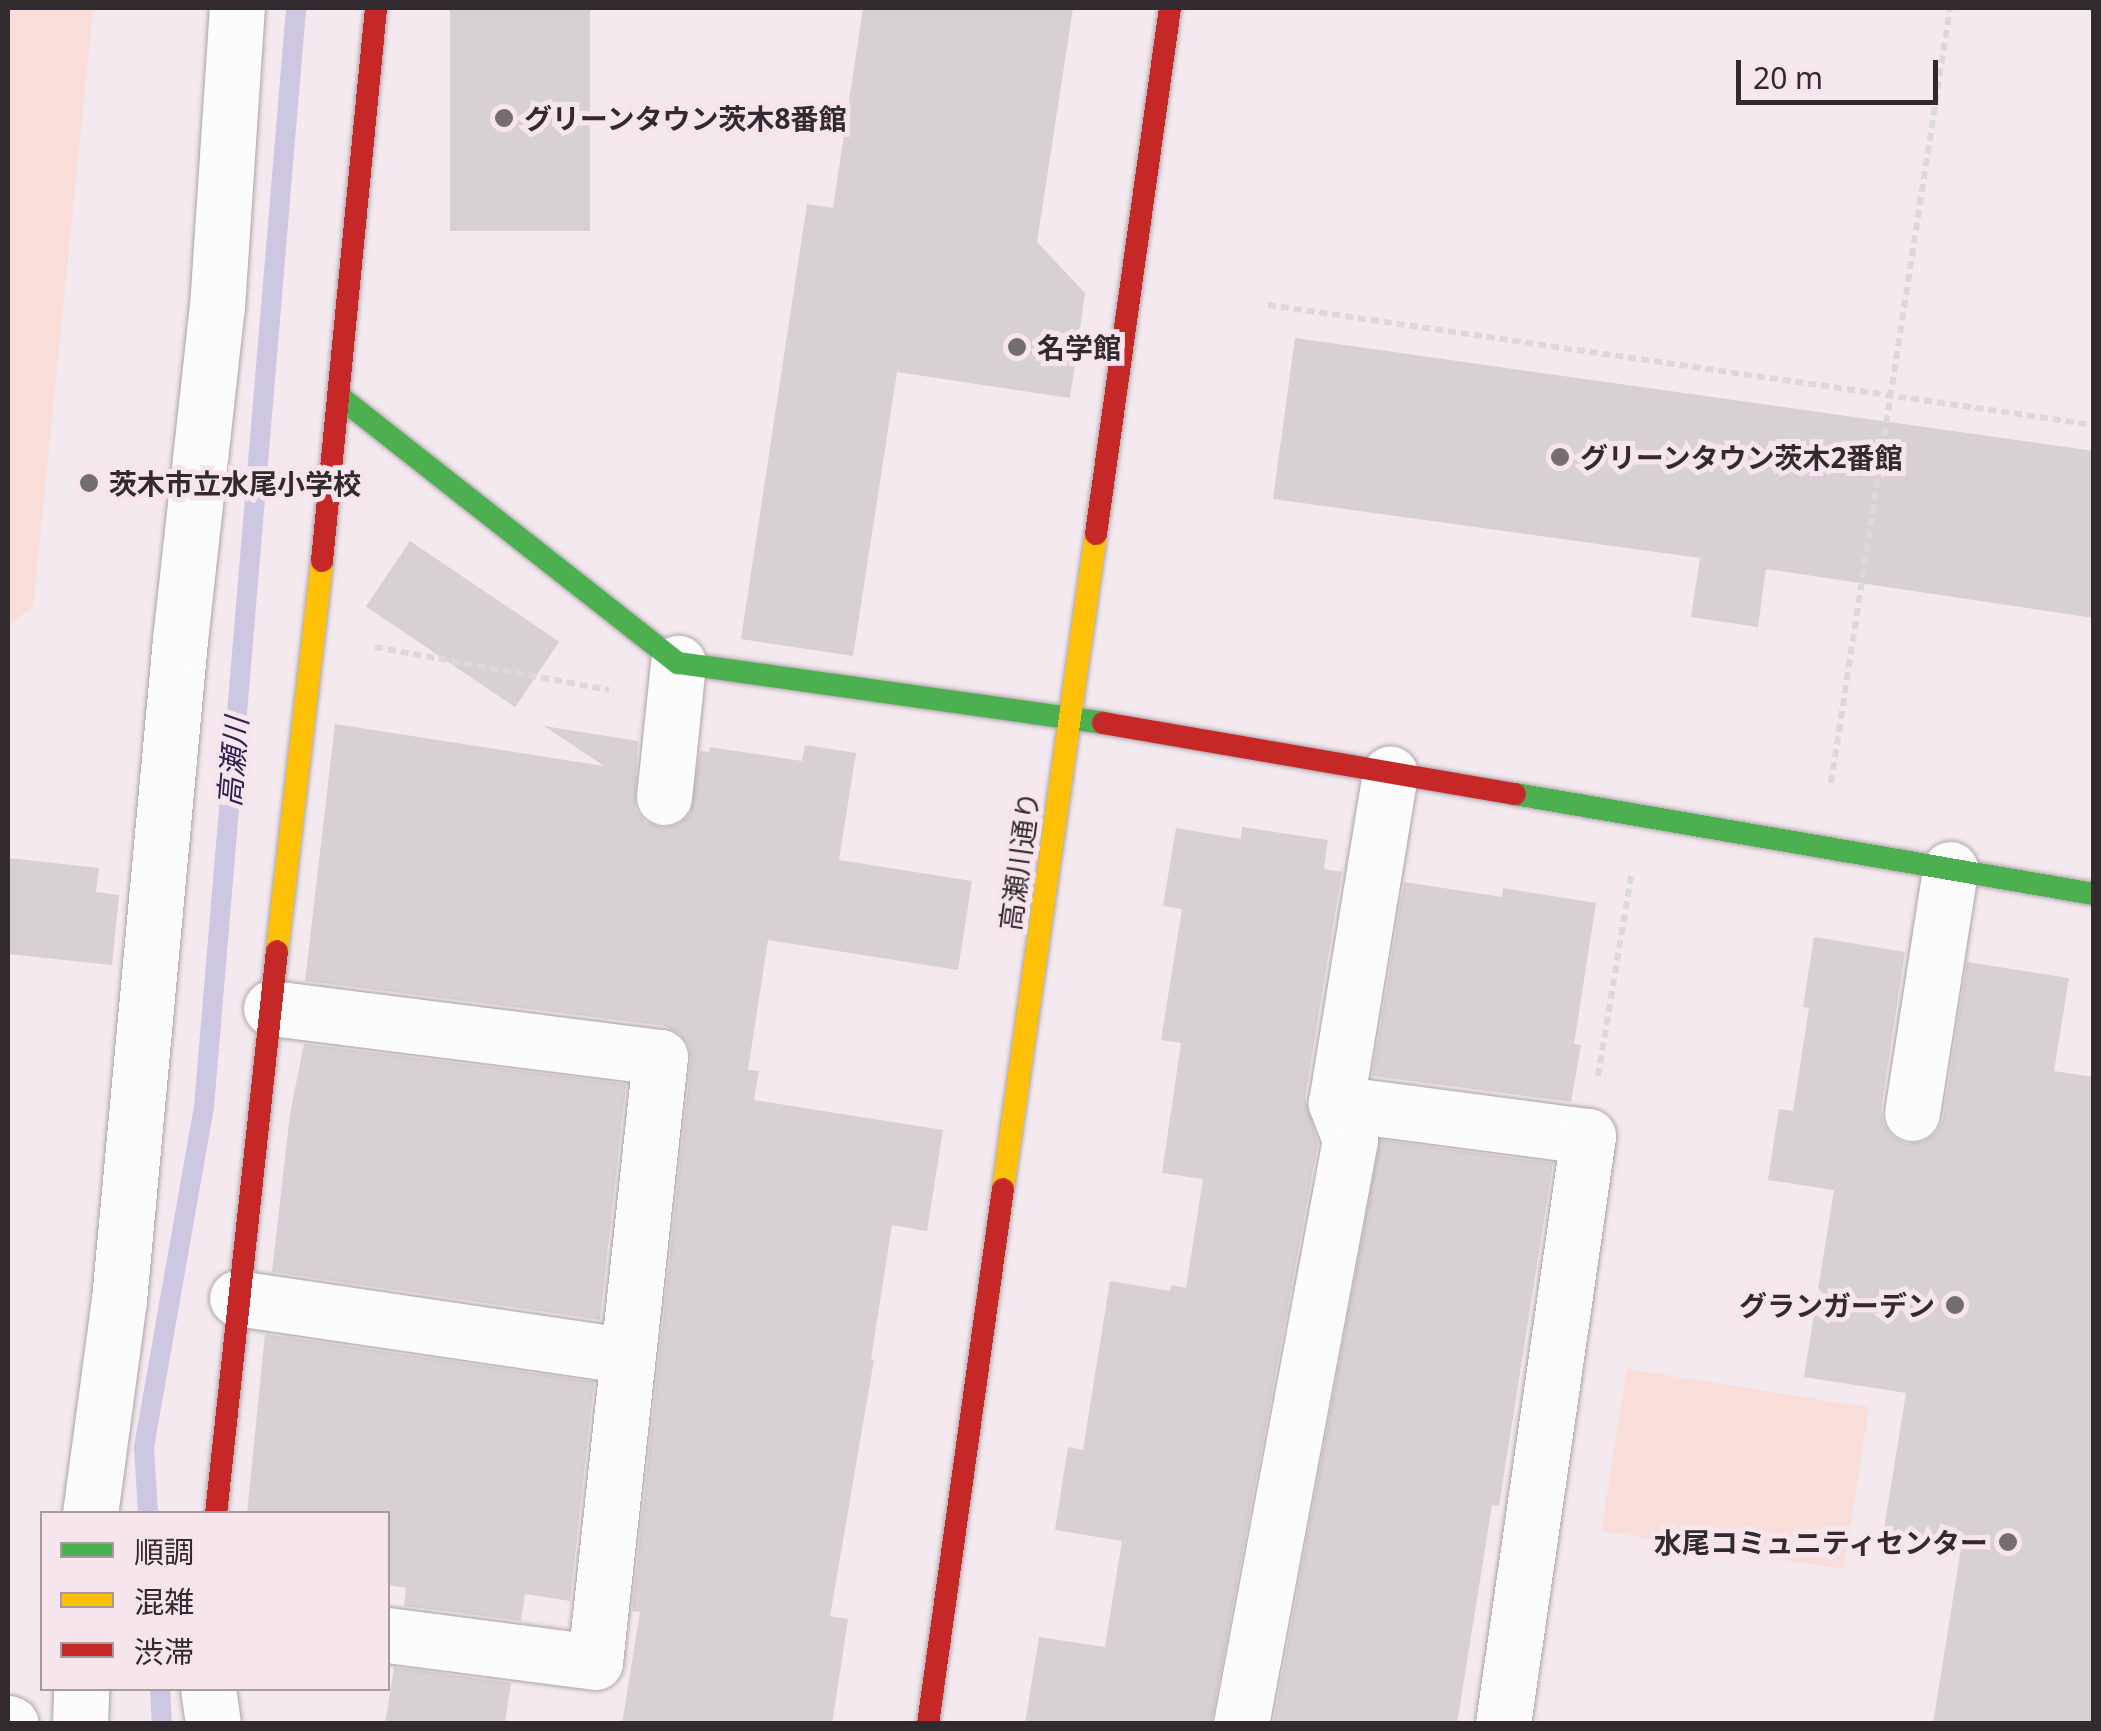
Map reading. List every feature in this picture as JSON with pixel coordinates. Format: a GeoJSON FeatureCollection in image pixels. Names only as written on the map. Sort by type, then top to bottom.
{"type":"FeatureCollection","features":[{"type":"Feature","properties":{"kind":"street"},"geometry":{"type":"LineString","coordinates":[[90,1511],[119,1300],[180,640],[217,306],[237,8]]}},
{"type":"Feature","properties":{"kind":"street"},"geometry":{"type":"LineString","coordinates":[[216,1511],[237,1298],[341,398],[376,8]]}},
{"type":"Feature","properties":{"kind":"street","name":"高瀬川通り"},"geometry":{"type":"LineString","coordinates":[[928,1724],[1170,8]]}},
{"type":"Feature","properties":{"kind":"street"},"geometry":{"type":"LineString","coordinates":[[341,398],[678,664],[1070,718],[2094,894]]}},
{"type":"Feature","properties":{"kind":"street"},"geometry":{"type":"LineString","coordinates":[[664,797],[678,664]]}},
{"type":"Feature","properties":{"kind":"street"},"geometry":{"type":"LineString","coordinates":[[1242,1724],[1350,1140],[1336,1102],[1390,773]]}},
{"type":"Feature","properties":{"kind":"street"},"geometry":{"type":"LineString","coordinates":[[1912,1113],[1950,869]]}},
{"type":"Feature","properties":{"kind":"street"},"geometry":{"type":"LineString","coordinates":[[271,1008],[660,1057],[595,1662],[390,1635]]}},
{"type":"Feature","properties":{"kind":"street"},"geometry":{"type":"LineString","coordinates":[[1336,1102],[1588,1136],[1503,1724]]}},
{"type":"Feature","properties":{"kind":"street"},"geometry":{"type":"LineString","coordinates":[[237,1298],[628,1356]]}},
{"type":"Feature","properties":{"kind":"street"},"geometry":{"type":"LineString","coordinates":[[80,1724],[82,1691]]}},
{"type":"Feature","properties":{"kind":"street"},"geometry":{"type":"LineString","coordinates":[[208,1691],[212,1724]]}},
{"type":"Feature","properties":{"kind":"path"},"geometry":{"type":"LineString","coordinates":[[1820,849],[1950,8]]}},
{"type":"Feature","properties":{"kind":"path"},"geometry":{"type":"LineString","coordinates":[[1268,305],[2094,426]]}},
{"type":"Feature","properties":{"kind":"path"},"geometry":{"type":"LineString","coordinates":[[314,635],[627,694],[678,664]]}},
{"type":"Feature","properties":{"kind":"path"},"geometry":{"type":"LineString","coordinates":[[1588,1136],[1641,816]]}},
{"type":"Feature","properties":{"kind":"shaded area"},"geometry":{"type":"Polygon","coordinates":[[[8,8],[93,8],[33,607],[8,625],[8,8]]]}},
{"type":"Feature","properties":{"kind":"shaded area"},"geometry":{"type":"Polygon","coordinates":[[[1627,1369],[1869,1407],[1843,1569],[1601,1531],[1627,1369]]]}},
{"type":"Feature","properties":{"kind":"building","name":"グリーンタウン茨木8番館"},"geometry":{"type":"Polygon","coordinates":[[[450,8],[590,8],[590,231],[450,231],[450,8]]]}},
{"type":"Feature","properties":{"kind":"building"},"geometry":{"type":"Polygon","coordinates":[[[863,8],[1073,8],[1037,242],[1085,293],[1070,398],[897,372],[853,656],[741,639],[807,204],[833,208],[863,8]]]}},
{"type":"Feature","properties":{"kind":"building","name":"グリーンタウン茨木2番館"},"geometry":{"type":"Polygon","coordinates":[[[1295,338],[2094,451],[2094,618],[1766,569],[1758,627],[1691,617],[1700,558],[1273,499],[1295,338]]]}},
{"type":"Feature","properties":{"kind":"building"},"geometry":{"type":"Polygon","coordinates":[[[410,541],[559,642],[515,707],[366,606],[410,541]]]}},
{"type":"Feature","properties":{"kind":"building"},"geometry":{"type":"Polygon","coordinates":[[[335,724],[604,766],[544,726],[638,741],[635,809],[645,822],[662,828],[678,825],[690,814],[700,751],[709,752],[710,747],[802,761],[805,745],[856,753],[839,860],[972,881],[958,970],[768,940],[748,1070],[759,1071],[754,1100],[943,1130],[927,1231],[892,1225],[871,1359],[874,1360],[830,1616],[848,1619],[832,1724],[622,1724],[640,1612],[632,1611],[691,1060],[689,1045],[679,1033],[664,1026],[305,981],[335,724]]]}},
{"type":"Feature","properties":{"kind":"building"},"geometry":{"type":"Polygon","coordinates":[[[1242,827],[1328,840],[1324,869],[1342,872],[1305,1098],[1318,1143],[1211,1724],[1025,1724],[1039,1637],[1105,1647],[1122,1541],[1055,1530],[1068,1447],[1083,1450],[1110,1281],[1170,1291],[1171,1285],[1186,1288],[1203,1179],[1162,1173],[1181,1043],[1161,1040],[1182,909],[1163,906],[1176,828],[1241,839],[1242,827]]]}},
{"type":"Feature","properties":{"kind":"building"},"geometry":{"type":"Polygon","coordinates":[[[8,858],[99,868],[96,892],[119,895],[112,965],[8,954],[8,858]]]}},
{"type":"Feature","properties":{"kind":"building"},"geometry":{"type":"Polygon","coordinates":[[[1404,882],[1502,897],[1503,888],[1596,903],[1574,1044],[1581,1045],[1571,1102],[1372,1076],[1404,882]]]}},
{"type":"Feature","properties":{"kind":"building"},"geometry":{"type":"Polygon","coordinates":[[[1814,937],[1905,952],[1881,1109],[1883,1123],[1892,1137],[1906,1144],[1924,1142],[1937,1132],[1943,1119],[1967,962],[2069,978],[2054,1071],[2094,1077],[2094,1724],[1933,1724],[1961,1548],[1883,1535],[1906,1393],[1804,1377],[1834,1190],[1768,1180],[1779,1109],[1793,1111],[1809,1008],[1803,1007],[1814,937]]]}},
{"type":"Feature","properties":{"kind":"building"},"geometry":{"type":"Polygon","coordinates":[[[304,1044],[626,1084],[600,1320],[272,1272],[290,1114],[304,1044]]]}},
{"type":"Feature","properties":{"kind":"building"},"geometry":{"type":"Polygon","coordinates":[[[1380,1140],[1553,1163],[1499,1506],[1492,1505],[1457,1724],[1273,1724],[1380,1140]]]}},
{"type":"Feature","properties":{"kind":"building"},"geometry":{"type":"Polygon","coordinates":[[[265,1334],[594,1382],[570,1601],[525,1594],[521,1621],[404,1606],[406,1588],[390,1585],[390,1511],[247,1511],[265,1334]]]}},
{"type":"Feature","properties":{"kind":"building"},"geometry":{"type":"Polygon","coordinates":[[[394,1667],[511,1683],[505,1724],[385,1724],[394,1667]]]}},
{"type":"Feature","properties":{"kind":"waterway","name":"高瀬川"},"geometry":{"type":"LineString","coordinates":[[148,1511],[144,1447],[204,1107],[296,8]]}},
{"type":"Feature","properties":{"kind":"waterway","name":"高瀬川"},"geometry":{"type":"LineString","coordinates":[[160,1691],[162,1724]]}},
{"type":"Feature","properties":{"kind":"traffic: fast"},"geometry":{"type":"LineString","coordinates":[[341,398],[678,663],[1103,723]]}},
{"type":"Feature","properties":{"kind":"traffic: fast"},"geometry":{"type":"LineString","coordinates":[[1515,794],[2094,894]]}},
{"type":"Feature","properties":{"kind":"traffic: slow"},"geometry":{"type":"LineString","coordinates":[[1003,1189],[1096,534]]}},
{"type":"Feature","properties":{"kind":"traffic: slow"},"geometry":{"type":"LineString","coordinates":[[277,951],[322,561]]}},
{"type":"Feature","properties":{"kind":"traffic: jam"},"geometry":{"type":"LineString","coordinates":[[322,561],[376,8]]}},
{"type":"Feature","properties":{"kind":"traffic: jam"},"geometry":{"type":"LineString","coordinates":[[1096,534],[1170,8]]}},
{"type":"Feature","properties":{"kind":"traffic: jam"},"geometry":{"type":"LineString","coordinates":[[1103,723],[1515,794]]}},
{"type":"Feature","properties":{"kind":"traffic: jam"},"geometry":{"type":"LineString","coordinates":[[216,1511],[277,951]]}},
{"type":"Feature","properties":{"kind":"traffic: jam"},"geometry":{"type":"LineString","coordinates":[[928,1724],[1003,1189]]}},
{"type":"Feature","properties":{"kind":"place","name":"グリーンタウン茨木8番館"},"geometry":{"type":"Point","coordinates":[504,118]}},
{"type":"Feature","properties":{"kind":"place","name":"名学館"},"geometry":{"type":"Point","coordinates":[1017,347]}},
{"type":"Feature","properties":{"kind":"place","name":"グリーンタウン茨木2番館"},"geometry":{"type":"Point","coordinates":[1560,457]}},
{"type":"Feature","properties":{"kind":"place","name":"茨木市立水尾小学校"},"geometry":{"type":"Point","coordinates":[89,483]}},
{"type":"Feature","properties":{"kind":"place","name":"グランガーデン"},"geometry":{"type":"Point","coordinates":[1955,1305]}},
{"type":"Feature","properties":{"kind":"place","name":"水尾コミュニティセンター"},"geometry":{"type":"Point","coordinates":[2008,1542]}}]}
